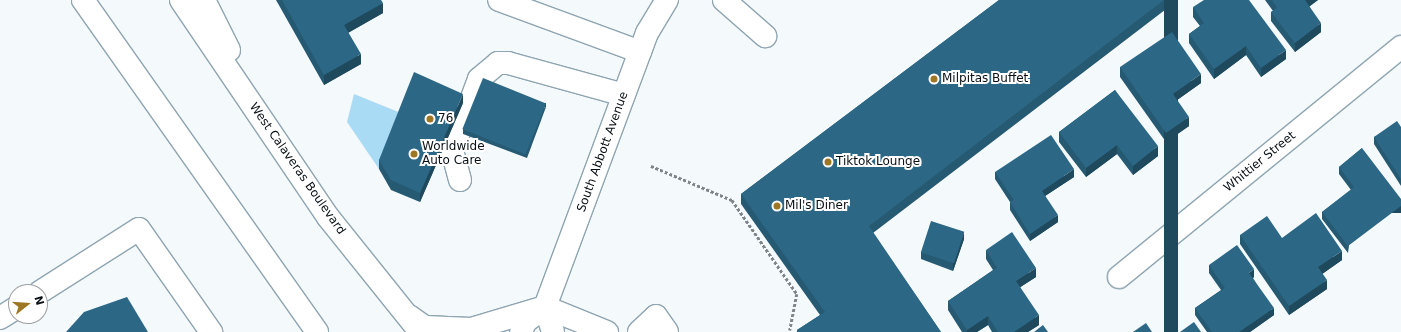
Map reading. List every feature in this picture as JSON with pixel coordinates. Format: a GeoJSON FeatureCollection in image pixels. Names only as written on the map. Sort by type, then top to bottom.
{"type":"FeatureCollection","features":[{"type":"Feature","properties":{"kind":"main road"},"geometry":{"type":"LineString","coordinates":[[83,0],[317,332]]}},
{"type":"Feature","properties":{"kind":"main road","name":"West Calaveras Boulevard"},"geometry":{"type":"LineString","coordinates":[[181,0],[328,217],[414,323],[425,327],[472,330],[545,307]]}},
{"type":"Feature","properties":{"kind":"main road"},"geometry":{"type":"LineString","coordinates":[[204,0],[264,121]]}},
{"type":"Feature","properties":{"kind":"main road"},"geometry":{"type":"LineString","coordinates":[[498,0],[640,52]]}},
{"type":"Feature","properties":{"kind":"main road","name":"South Abbott Avenue"},"geometry":{"type":"LineString","coordinates":[[545,307],[647,33],[667,0]]}},
{"type":"Feature","properties":{"kind":"main road"},"geometry":{"type":"LineString","coordinates":[[724,0],[765,36]]}},
{"type":"Feature","properties":{"kind":"main road","name":"Whittier Street"},"geometry":{"type":"LineString","coordinates":[[1119,277],[1401,48]]}},
{"type":"Feature","properties":{"kind":"main road"},"geometry":{"type":"LineString","coordinates":[[460,180],[452,152],[480,78],[498,64],[508,63],[624,95]]}},
{"type":"Feature","properties":{"kind":"main road"},"geometry":{"type":"LineString","coordinates":[[48,287],[139,228],[211,332]]}},
{"type":"Feature","properties":{"kind":"main road"},"geometry":{"type":"LineString","coordinates":[[521,332],[525,322],[545,307]]}},
{"type":"Feature","properties":{"kind":"main road"},"geometry":{"type":"LineString","coordinates":[[545,307],[553,332]]}},
{"type":"Feature","properties":{"kind":"main road"},"geometry":{"type":"LineString","coordinates":[[545,307],[607,332]]}},
{"type":"Feature","properties":{"kind":"main road"},"geometry":{"type":"LineString","coordinates":[[639,332],[656,316],[667,332]]}},
{"type":"Feature","properties":{"kind":"path"},"geometry":{"type":"LineString","coordinates":[[651,166],[732,200],[798,294],[790,330]]}},
{"type":"Feature","properties":{"kind":"shaded area"},"geometry":{"type":"Polygon","coordinates":[[[354,94],[401,113],[379,169],[347,122],[354,94]]]}},
{"type":"Feature","properties":{"kind":"building"},"geometry":{"type":"Polygon","coordinates":[[[282,0],[381,0],[383,3],[344,25],[361,54],[324,75],[282,0]]]}},
{"type":"Feature","properties":{"kind":"building"},"geometry":{"type":"Polygon","coordinates":[[[999,0],[1164,0],[869,226],[941,332],[799,332],[797,330],[825,312],[741,194],[999,0]]]}},
{"type":"Feature","properties":{"kind":"building"},"geometry":{"type":"Polygon","coordinates":[[[1204,0],[1249,0],[1286,50],[1261,68],[1246,46],[1214,69],[1189,34],[1204,23],[1193,7],[1204,0]]]}},
{"type":"Feature","properties":{"kind":"building"},"geometry":{"type":"Polygon","coordinates":[[[1272,0],[1305,0],[1321,23],[1295,43],[1271,12],[1277,8],[1272,0]]]}},
{"type":"Feature","properties":{"kind":"building"},"geometry":{"type":"Polygon","coordinates":[[[1172,32],[1201,74],[1173,94],[1189,117],[1166,133],[1120,67],[1172,32]]]}},
{"type":"Feature","properties":{"kind":"building"},"geometry":{"type":"Polygon","coordinates":[[[414,72],[463,94],[420,193],[391,180],[379,160],[414,72]]]}},
{"type":"Feature","properties":{"kind":"building"},"geometry":{"type":"Polygon","coordinates":[[[483,78],[546,103],[525,154],[462,129],[483,78]]]}},
{"type":"Feature","properties":{"kind":"building"},"geometry":{"type":"Polygon","coordinates":[[[1115,90],[1158,146],[1133,166],[1117,145],[1086,168],[1059,132],[1115,90]]]}},
{"type":"Feature","properties":{"kind":"building"},"geometry":{"type":"Polygon","coordinates":[[[1397,121],[1401,127],[1401,179],[1374,137],[1397,121]]]}},
{"type":"Feature","properties":{"kind":"building"},"geometry":{"type":"Polygon","coordinates":[[[1051,135],[1074,169],[1042,191],[1058,215],[1030,234],[1010,202],[1014,200],[995,172],[1051,135]]]}},
{"type":"Feature","properties":{"kind":"building"},"geometry":{"type":"Polygon","coordinates":[[[1362,148],[1401,199],[1401,206],[1348,246],[1322,212],[1354,187],[1339,167],[1362,148]]]}},
{"type":"Feature","properties":{"kind":"building"},"geometry":{"type":"Polygon","coordinates":[[[1316,213],[1342,251],[1318,267],[1327,280],[1289,306],[1240,235],[1267,216],[1282,238],[1316,213]]]}},
{"type":"Feature","properties":{"kind":"building"},"geometry":{"type":"Polygon","coordinates":[[[931,221],[964,232],[954,263],[921,252],[931,221]]]}},
{"type":"Feature","properties":{"kind":"building"},"geometry":{"type":"Polygon","coordinates":[[[1012,232],[1036,268],[1016,281],[1039,315],[1014,332],[998,332],[988,316],[967,330],[948,301],[997,268],[986,250],[1012,232]]]}},
{"type":"Feature","properties":{"kind":"building"},"geometry":{"type":"Polygon","coordinates":[[[1237,245],[1254,269],[1249,273],[1274,308],[1239,332],[1212,332],[1195,308],[1225,288],[1209,265],[1237,245]]]}},
{"type":"Feature","properties":{"kind":"building"},"geometry":{"type":"Polygon","coordinates":[[[127,297],[148,332],[66,332],[84,312],[127,297]]]}},
{"type":"Feature","properties":{"kind":"building"},"geometry":{"type":"Polygon","coordinates":[[[1194,322],[1201,332],[1180,332],[1194,322]]]}},
{"type":"Feature","properties":{"kind":"building"},"geometry":{"type":"Polygon","coordinates":[[[1146,323],[1152,332],[1133,332],[1146,323]]]}},
{"type":"Feature","properties":{"kind":"building"},"geometry":{"type":"Polygon","coordinates":[[[1043,325],[1048,332],[1034,332],[1043,325]]]}},
{"type":"Feature","properties":{"kind":"place","name":"Milpitas Buffet"},"geometry":{"type":"Point","coordinates":[934,79]}},
{"type":"Feature","properties":{"kind":"place","name":"76"},"geometry":{"type":"Point","coordinates":[430,119]}},
{"type":"Feature","properties":{"kind":"place","name":"Worldwide Auto Care"},"geometry":{"type":"Point","coordinates":[414,154]}},
{"type":"Feature","properties":{"kind":"place","name":"Tiktok Lounge"},"geometry":{"type":"Point","coordinates":[828,162]}},
{"type":"Feature","properties":{"kind":"place","name":"Mil's Diner"},"geometry":{"type":"Point","coordinates":[777,206]}}]}
